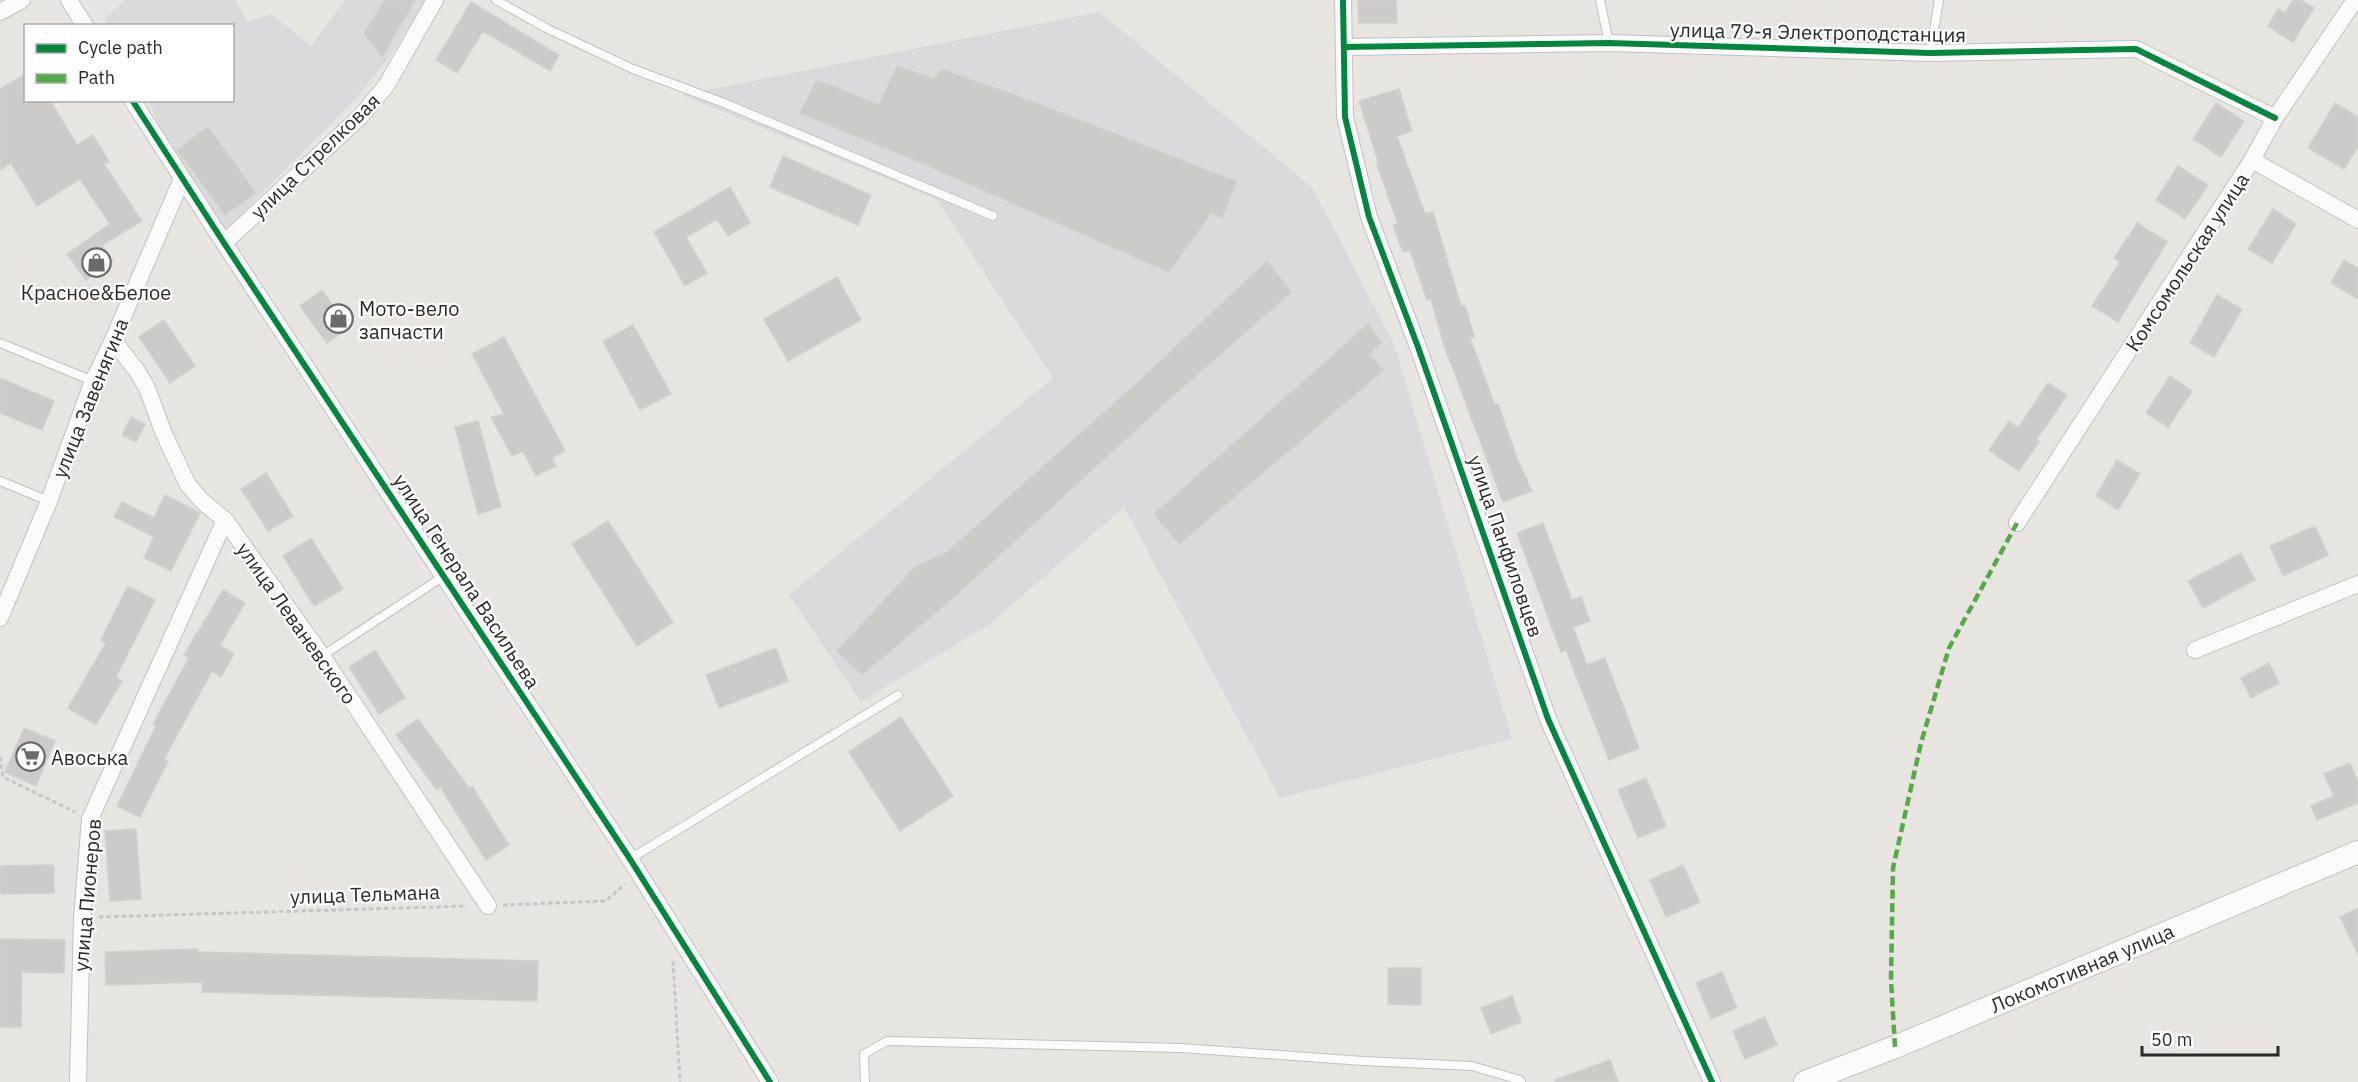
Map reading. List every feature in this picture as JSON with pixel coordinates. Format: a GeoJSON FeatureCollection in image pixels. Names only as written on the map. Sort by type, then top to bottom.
{"type":"FeatureCollection","features":[{"type":"Feature","properties":{"kind":"main road","name":"Локомотивная улица"},"geometry":{"type":"LineString","coordinates":[[1805,1082],[1895,1047],[2358,852]]}},
{"type":"Feature","properties":{"kind":"street"},"geometry":{"type":"LineString","coordinates":[[0,12],[22,0]]}},
{"type":"Feature","properties":{"kind":"street"},"geometry":{"type":"LineString","coordinates":[[69,0],[84,24]]}},
{"type":"Feature","properties":{"kind":"street","name":"улица Стрелковая"},"geometry":{"type":"LineString","coordinates":[[224,243],[360,117],[386,86],[435,0]]}},
{"type":"Feature","properties":{"kind":"street","name":"улица Панфиловцев"},"geometry":{"type":"LineString","coordinates":[[1343,0],[1345,117],[1369,217],[1426,369],[1548,719],[1712,1082]]}},
{"type":"Feature","properties":{"kind":"street","name":"Комсомольская улица"},"geometry":{"type":"LineString","coordinates":[[2017,523],[2252,160],[2276,118],[2355,0]]}},
{"type":"Feature","properties":{"kind":"street","name":"улица 79-я Электроподстанция"},"geometry":{"type":"LineString","coordinates":[[1344,46],[1609,43],[1930,53],[2136,49],[2276,118]]}},
{"type":"Feature","properties":{"kind":"street","name":"улица Генерала Васильева"},"geometry":{"type":"LineString","coordinates":[[133,102],[634,865],[770,1082]]}},
{"type":"Feature","properties":{"kind":"street"},"geometry":{"type":"LineString","coordinates":[[2252,160],[2358,220]]}},
{"type":"Feature","properties":{"kind":"street","name":"улица Завенягина"},"geometry":{"type":"LineString","coordinates":[[0,618],[4,599],[49,501],[93,381],[182,179]]}},
{"type":"Feature","properties":{"kind":"street","name":"улица Леваневского"},"geometry":{"type":"LineString","coordinates":[[113,340],[137,370],[147,388],[164,434],[188,485],[202,501],[225,520],[322,656],[488,906]]}},
{"type":"Feature","properties":{"kind":"street","name":"улица Пионеров"},"geometry":{"type":"LineString","coordinates":[[78,1082],[82,918],[90,819],[225,520]]}},
{"type":"Feature","properties":{"kind":"street"},"geometry":{"type":"LineString","coordinates":[[2195,650],[2358,584]]}},
{"type":"Feature","properties":{"kind":"lane"},"geometry":{"type":"LineString","coordinates":[[496,0],[546,28],[633,69],[724,103],[993,216]]}},
{"type":"Feature","properties":{"kind":"lane"},"geometry":{"type":"LineString","coordinates":[[1600,0],[1609,43]]}},
{"type":"Feature","properties":{"kind":"lane"},"geometry":{"type":"LineString","coordinates":[[1930,53],[1939,0]]}},
{"type":"Feature","properties":{"kind":"lane"},"geometry":{"type":"LineString","coordinates":[[0,343],[93,381]]}},
{"type":"Feature","properties":{"kind":"lane"},"geometry":{"type":"LineString","coordinates":[[0,481],[49,501]]}},
{"type":"Feature","properties":{"kind":"lane"},"geometry":{"type":"LineString","coordinates":[[322,656],[444,576]]}},
{"type":"Feature","properties":{"kind":"lane"},"geometry":{"type":"LineString","coordinates":[[634,865],[898,695]]}},
{"type":"Feature","properties":{"kind":"lane"},"geometry":{"type":"LineString","coordinates":[[865,1082],[864,1054],[887,1041],[1180,1048],[1472,1066],[1521,1082]]}},
{"type":"Feature","properties":{"kind":"path"},"geometry":{"type":"LineString","coordinates":[[0,757],[3,777],[90,819]]}},
{"type":"Feature","properties":{"kind":"path"},"geometry":{"type":"LineString","coordinates":[[672,960],[680,1082]]}},
{"type":"Feature","properties":{"kind":"shaded area"},"geometry":{"type":"Polygon","coordinates":[[[126,0],[236,0],[247,22],[271,14],[311,46],[345,0],[425,0],[391,55],[351,104],[223,232],[164,140],[149,102],[234,102],[234,24],[107,24],[104,19],[126,0]]]}},
{"type":"Feature","properties":{"kind":"shaded area"},"geometry":{"type":"Polygon","coordinates":[[[1099,12],[1312,187],[1394,344],[1512,739],[1280,798],[1124,507],[990,624],[861,702],[789,595],[1053,378],[936,199],[682,95],[1099,12]]]}},
{"type":"Feature","properties":{"kind":"building"},"geometry":{"type":"Polygon","coordinates":[[[384,0],[415,0],[382,57],[364,34],[384,0]]]}},
{"type":"Feature","properties":{"kind":"building"},"geometry":{"type":"Polygon","coordinates":[[[1358,0],[1396,0],[1397,23],[1359,23],[1358,0]]]}},
{"type":"Feature","properties":{"kind":"building"},"geometry":{"type":"Polygon","coordinates":[[[2293,0],[2301,0],[2314,8],[2293,42],[2268,26],[2278,9],[2285,13],[2293,0]]]}},
{"type":"Feature","properties":{"kind":"building"},"geometry":{"type":"Polygon","coordinates":[[[471,2],[559,55],[550,71],[483,31],[457,73],[436,60],[471,2]]]}},
{"type":"Feature","properties":{"kind":"building"},"geometry":{"type":"Polygon","coordinates":[[[897,66],[934,79],[941,69],[1031,101],[1237,182],[1222,218],[1211,213],[1169,272],[910,158],[800,113],[817,80],[879,105],[897,66]]]}},
{"type":"Feature","properties":{"kind":"building"},"geometry":{"type":"Polygon","coordinates":[[[24,75],[24,102],[51,102],[77,145],[93,135],[109,162],[104,164],[142,221],[102,245],[113,261],[86,280],[67,254],[110,224],[80,179],[37,206],[11,163],[0,170],[0,89],[24,75]]]}},
{"type":"Feature","properties":{"kind":"building"},"geometry":{"type":"Polygon","coordinates":[[[1399,89],[1412,131],[1397,136],[1425,214],[1433,212],[1461,306],[1465,305],[1474,337],[1470,338],[1495,405],[1498,404],[1518,461],[1532,491],[1503,502],[1444,345],[1431,299],[1427,300],[1410,250],[1403,252],[1393,225],[1398,224],[1376,162],[1378,161],[1359,101],[1399,89]]]}},
{"type":"Feature","properties":{"kind":"building"},"geometry":{"type":"Polygon","coordinates":[[[2216,103],[2244,121],[2221,157],[2193,139],[2216,103]]]}},
{"type":"Feature","properties":{"kind":"building"},"geometry":{"type":"Polygon","coordinates":[[[2335,103],[2358,117],[2358,146],[2344,169],[2308,148],[2335,103]]]}},
{"type":"Feature","properties":{"kind":"building"},"geometry":{"type":"Polygon","coordinates":[[[208,127],[256,193],[225,215],[177,150],[208,127]]]}},
{"type":"Feature","properties":{"kind":"building"},"geometry":{"type":"Polygon","coordinates":[[[783,156],[871,195],[858,225],[770,187],[783,156]]]}},
{"type":"Feature","properties":{"kind":"building"},"geometry":{"type":"Polygon","coordinates":[[[2178,166],[2208,185],[2185,219],[2156,200],[2178,166]]]}},
{"type":"Feature","properties":{"kind":"building"},"geometry":{"type":"Polygon","coordinates":[[[730,187],[750,223],[728,236],[717,219],[686,237],[707,273],[685,286],[654,232],[730,187]]]}},
{"type":"Feature","properties":{"kind":"building"},"geometry":{"type":"Polygon","coordinates":[[[2273,209],[2296,224],[2272,263],[2248,249],[2273,209]]]}},
{"type":"Feature","properties":{"kind":"building"},"geometry":{"type":"Polygon","coordinates":[[[2137,223],[2167,242],[2118,322],[2092,306],[2120,262],[2114,258],[2137,223]]]}},
{"type":"Feature","properties":{"kind":"building"},"geometry":{"type":"Polygon","coordinates":[[[2344,260],[2358,268],[2358,299],[2331,283],[2344,260]]]}},
{"type":"Feature","properties":{"kind":"building"},"geometry":{"type":"Polygon","coordinates":[[[1267,261],[1291,292],[1165,403],[954,597],[862,675],[837,651],[915,567],[947,552],[1137,383],[1267,261]]]}},
{"type":"Feature","properties":{"kind":"building"},"geometry":{"type":"Polygon","coordinates":[[[837,277],[861,320],[788,361],[764,319],[837,277]]]}},
{"type":"Feature","properties":{"kind":"building"},"geometry":{"type":"Polygon","coordinates":[[[322,290],[349,328],[327,343],[300,306],[322,290]]]}},
{"type":"Feature","properties":{"kind":"building"},"geometry":{"type":"Polygon","coordinates":[[[2217,295],[2242,309],[2214,357],[2190,343],[2217,295]]]}},
{"type":"Feature","properties":{"kind":"building"},"geometry":{"type":"Polygon","coordinates":[[[164,320],[195,366],[170,383],[139,337],[164,320]]]}},
{"type":"Feature","properties":{"kind":"building"},"geometry":{"type":"Polygon","coordinates":[[[1368,324],[1381,342],[1369,355],[1384,370],[1179,544],[1154,514],[1368,324]]]}},
{"type":"Feature","properties":{"kind":"building"},"geometry":{"type":"Polygon","coordinates":[[[633,325],[671,394],[640,410],[603,341],[633,325]]]}},
{"type":"Feature","properties":{"kind":"building"},"geometry":{"type":"Polygon","coordinates":[[[504,337],[565,451],[552,458],[556,466],[536,476],[523,451],[512,456],[491,417],[504,414],[472,354],[504,337]]]}},
{"type":"Feature","properties":{"kind":"building"},"geometry":{"type":"Polygon","coordinates":[[[2170,376],[2192,391],[2168,427],[2146,413],[2170,376]]]}},
{"type":"Feature","properties":{"kind":"building"},"geometry":{"type":"Polygon","coordinates":[[[0,378],[54,401],[42,430],[0,413],[0,378]]]}},
{"type":"Feature","properties":{"kind":"building"},"geometry":{"type":"Polygon","coordinates":[[[2048,383],[2067,395],[2036,440],[2039,442],[2019,471],[1989,450],[2009,421],[2018,428],[2048,383]]]}},
{"type":"Feature","properties":{"kind":"building"},"geometry":{"type":"Polygon","coordinates":[[[131,417],[145,424],[136,442],[122,435],[131,417]]]}},
{"type":"Feature","properties":{"kind":"building"},"geometry":{"type":"Polygon","coordinates":[[[478,421],[501,507],[478,514],[455,427],[478,421]]]}},
{"type":"Feature","properties":{"kind":"building"},"geometry":{"type":"Polygon","coordinates":[[[2117,460],[2140,474],[2118,510],[2096,496],[2117,460]]]}},
{"type":"Feature","properties":{"kind":"building"},"geometry":{"type":"Polygon","coordinates":[[[266,473],[293,516],[268,531],[241,489],[266,473]]]}},
{"type":"Feature","properties":{"kind":"building"},"geometry":{"type":"Polygon","coordinates":[[[165,495],[200,513],[171,571],[144,558],[154,537],[114,517],[122,502],[154,518],[165,495]]]}},
{"type":"Feature","properties":{"kind":"building"},"geometry":{"type":"Polygon","coordinates":[[[608,521],[673,622],[637,646],[572,544],[608,521]]]}},
{"type":"Feature","properties":{"kind":"building"},"geometry":{"type":"Polygon","coordinates":[[[1543,523],[1572,600],[1581,597],[1590,621],[1573,627],[1587,665],[1605,658],[1639,748],[1609,760],[1566,650],[1561,652],[1517,533],[1543,523]]]}},
{"type":"Feature","properties":{"kind":"building"},"geometry":{"type":"Polygon","coordinates":[[[2315,526],[2328,555],[2283,576],[2270,546],[2315,526]]]}},
{"type":"Feature","properties":{"kind":"building"},"geometry":{"type":"Polygon","coordinates":[[[311,538],[343,589],[314,606],[283,556],[311,538]]]}},
{"type":"Feature","properties":{"kind":"building"},"geometry":{"type":"Polygon","coordinates":[[[2241,553],[2255,580],[2203,608],[2188,581],[2241,553]]]}},
{"type":"Feature","properties":{"kind":"building"},"geometry":{"type":"Polygon","coordinates":[[[128,586],[155,600],[116,677],[122,681],[96,725],[68,708],[106,643],[101,640],[128,586]]]}},
{"type":"Feature","properties":{"kind":"building"},"geometry":{"type":"Polygon","coordinates":[[[223,590],[245,603],[220,645],[234,654],[221,677],[212,671],[164,759],[168,761],[140,817],[117,806],[156,726],[153,724],[189,658],[184,655],[223,590]]]}},
{"type":"Feature","properties":{"kind":"building"},"geometry":{"type":"Polygon","coordinates":[[[776,648],[788,681],[719,708],[706,675],[776,648]]]}},
{"type":"Feature","properties":{"kind":"building"},"geometry":{"type":"Polygon","coordinates":[[[375,650],[405,698],[379,714],[349,667],[375,650]]]}},
{"type":"Feature","properties":{"kind":"building"},"geometry":{"type":"Polygon","coordinates":[[[2269,663],[2279,683],[2251,698],[2241,678],[2269,663]]]}},
{"type":"Feature","properties":{"kind":"building"},"geometry":{"type":"Polygon","coordinates":[[[901,717],[953,796],[900,831],[849,752],[901,717]]]}},
{"type":"Feature","properties":{"kind":"building"},"geometry":{"type":"Polygon","coordinates":[[[418,719],[469,788],[472,786],[509,845],[486,860],[440,787],[437,790],[396,735],[418,719]]]}},
{"type":"Feature","properties":{"kind":"building","name":"Авоська"},"geometry":{"type":"Polygon","coordinates":[[[24,728],[55,741],[36,786],[5,772],[24,728]]]}},
{"type":"Feature","properties":{"kind":"building"},"geometry":{"type":"Polygon","coordinates":[[[2350,763],[2358,782],[2358,803],[2317,820],[2311,806],[2334,796],[2324,774],[2350,763]]]}},
{"type":"Feature","properties":{"kind":"building"},"geometry":{"type":"Polygon","coordinates":[[[1646,778],[1666,826],[1638,838],[1618,790],[1646,778]]]}},
{"type":"Feature","properties":{"kind":"building"},"geometry":{"type":"Polygon","coordinates":[[[136,829],[141,899],[110,901],[105,831],[136,829]]]}},
{"type":"Feature","properties":{"kind":"building"},"geometry":{"type":"Polygon","coordinates":[[[54,865],[54,893],[0,894],[0,866],[54,865]]]}},
{"type":"Feature","properties":{"kind":"building"},"geometry":{"type":"Polygon","coordinates":[[[1683,865],[1700,902],[1666,917],[1650,880],[1683,865]]]}},
{"type":"Feature","properties":{"kind":"building"},"geometry":{"type":"Polygon","coordinates":[[[2358,908],[2358,954],[2340,917],[2358,908]]]}},
{"type":"Feature","properties":{"kind":"building"},"geometry":{"type":"Polygon","coordinates":[[[0,939],[65,940],[64,973],[22,972],[21,1027],[0,1027],[0,939]]]}},
{"type":"Feature","properties":{"kind":"building"},"geometry":{"type":"Polygon","coordinates":[[[198,949],[198,952],[538,961],[537,1001],[202,992],[202,982],[106,985],[105,952],[198,949]]]}},
{"type":"Feature","properties":{"kind":"building"},"geometry":{"type":"Polygon","coordinates":[[[1388,968],[1421,968],[1421,1005],[1388,1004],[1388,968]]]}},
{"type":"Feature","properties":{"kind":"building"},"geometry":{"type":"Polygon","coordinates":[[[1722,972],[1737,1008],[1711,1019],[1696,983],[1722,972]]]}},
{"type":"Feature","properties":{"kind":"building"},"geometry":{"type":"Polygon","coordinates":[[[1512,996],[1521,1022],[1491,1034],[1481,1008],[1512,996]]]}},
{"type":"Feature","properties":{"kind":"building"},"geometry":{"type":"Polygon","coordinates":[[[1765,1017],[1777,1045],[1745,1059],[1733,1031],[1765,1017]]]}},
{"type":"Feature","properties":{"kind":"building"},"geometry":{"type":"Polygon","coordinates":[[[1610,1060],[1618,1082],[1556,1082],[1555,1080],[1610,1060]]]}},
{"type":"Feature","properties":{"kind":"marked path"},"geometry":{"type":"LineString","coordinates":[[1895,1047],[1891,980],[1893,868],[1921,743],[1949,648],[2017,523]]}},
{"type":"Feature","properties":{"kind":"cycle path"},"geometry":{"type":"LineString","coordinates":[[1343,0],[1345,117],[1369,217],[1418,347],[1548,719],[1712,1082]]}},
{"type":"Feature","properties":{"kind":"cycle path"},"geometry":{"type":"LineString","coordinates":[[1344,47],[1609,43],[1930,53],[2136,49],[2275,118]]}},
{"type":"Feature","properties":{"kind":"cycle path"},"geometry":{"type":"LineString","coordinates":[[133,102],[630,859],[770,1082]]}},
{"type":"Feature","properties":{"kind":"place","name":"Красное&Белое"},"geometry":{"type":"Point","coordinates":[96,262]}},
{"type":"Feature","properties":{"kind":"place","name":"Мото-вело запчасти"},"geometry":{"type":"Point","coordinates":[338,319]}},
{"type":"Feature","properties":{"kind":"place","name":"Авоська"},"geometry":{"type":"Point","coordinates":[30,757]}}]}
